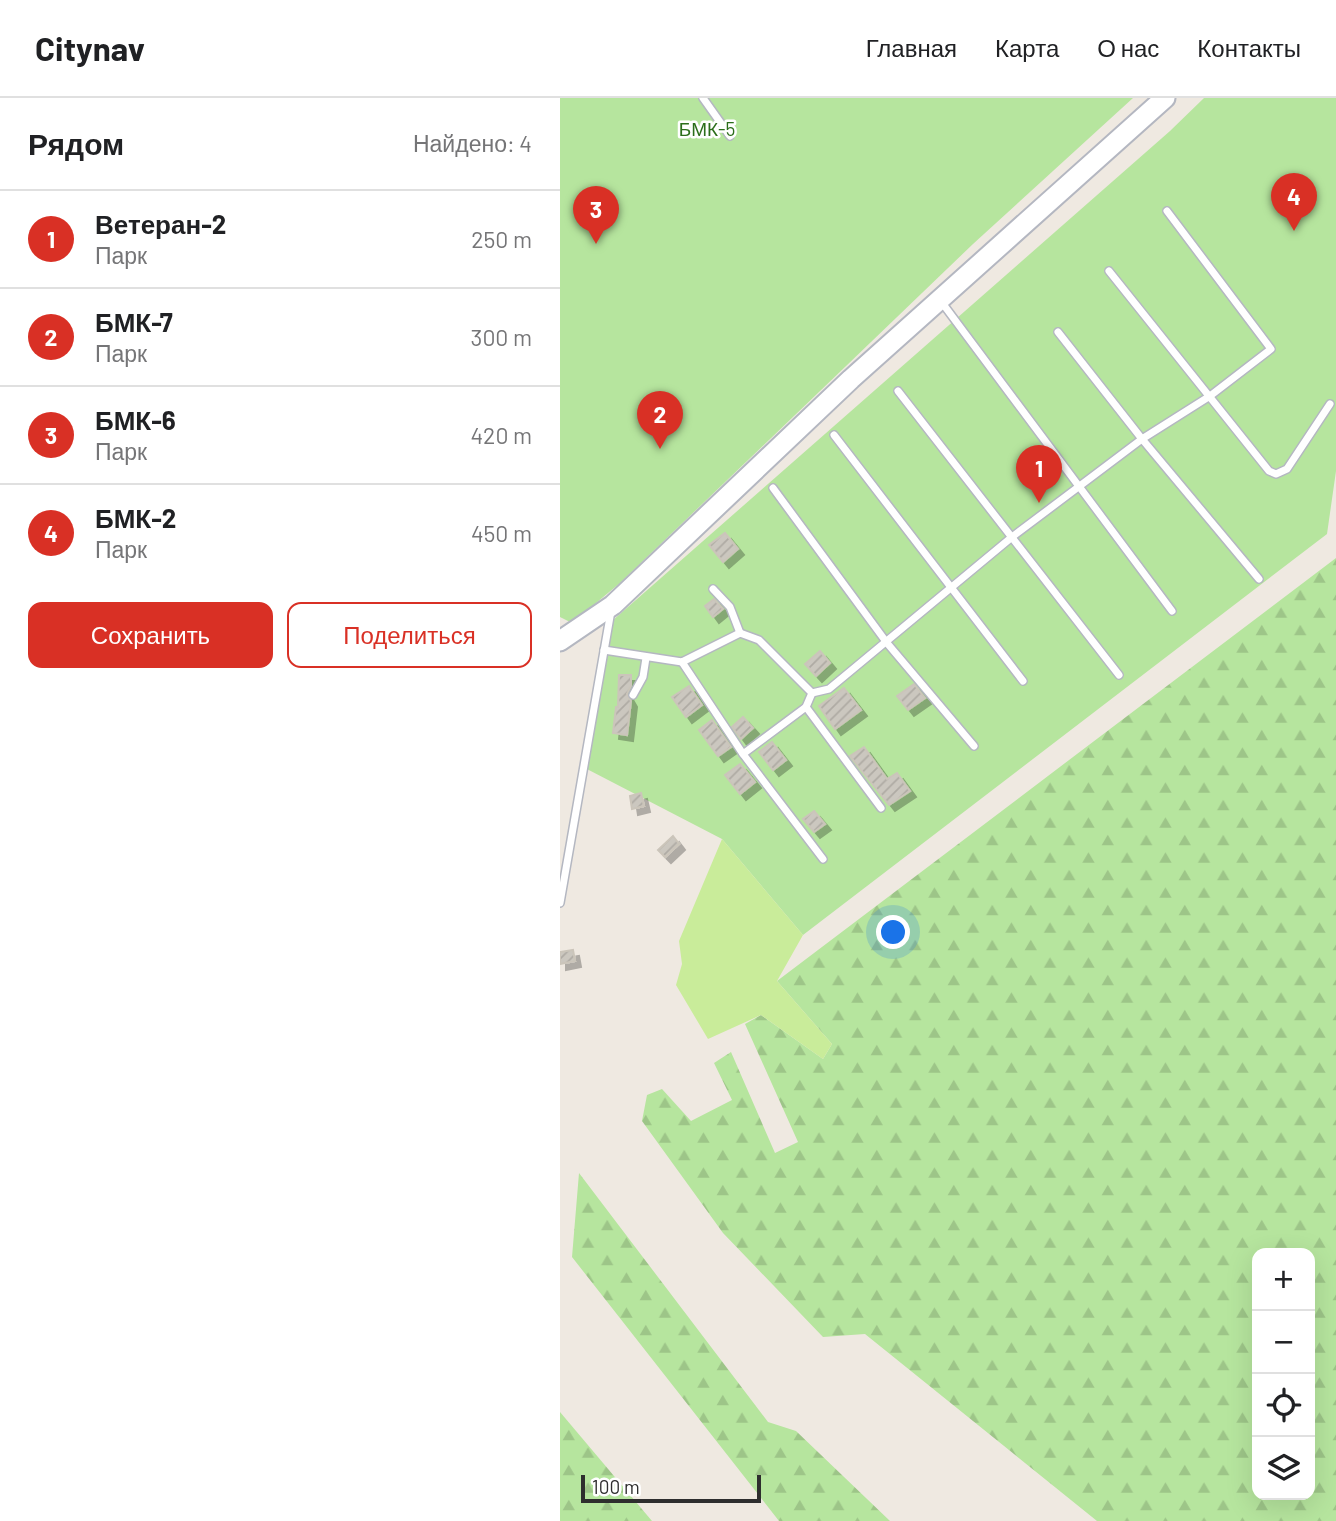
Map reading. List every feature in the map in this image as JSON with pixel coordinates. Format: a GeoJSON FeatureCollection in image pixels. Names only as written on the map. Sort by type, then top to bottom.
{"type":"FeatureCollection","features":[{"type":"Feature","properties":{"kind":"main road"},"geometry":{"type":"LineString","coordinates":[[560,641],[612,605],[841,389],[1165,98]]}},
{"type":"Feature","properties":{"kind":"lane"},"geometry":{"type":"LineString","coordinates":[[703,98],[730,136]]}},
{"type":"Feature","properties":{"kind":"lane"},"geometry":{"type":"LineString","coordinates":[[812,693],[829,689],[1012,537],[1142,439],[1210,396],[1271,349],[1167,211]]}},
{"type":"Feature","properties":{"kind":"lane"},"geometry":{"type":"LineString","coordinates":[[1110,271],[1269,471],[1276,474],[1287,469],[1330,404]]}},
{"type":"Feature","properties":{"kind":"lane"},"geometry":{"type":"LineString","coordinates":[[940,300],[1171,611]]}},
{"type":"Feature","properties":{"kind":"lane"},"geometry":{"type":"LineString","coordinates":[[1058,332],[1142,439],[1259,579]]}},
{"type":"Feature","properties":{"kind":"lane"},"geometry":{"type":"LineString","coordinates":[[898,391],[1119,675]]}},
{"type":"Feature","properties":{"kind":"lane"},"geometry":{"type":"LineString","coordinates":[[834,435],[1023,681]]}},
{"type":"Feature","properties":{"kind":"lane"},"geometry":{"type":"LineString","coordinates":[[773,488],[887,643],[974,746]]}},
{"type":"Feature","properties":{"kind":"lane"},"geometry":{"type":"LineString","coordinates":[[713,589],[730,607],[740,634]]}},
{"type":"Feature","properties":{"kind":"lane"},"geometry":{"type":"LineString","coordinates":[[560,903],[612,605]]}},
{"type":"Feature","properties":{"kind":"lane"},"geometry":{"type":"LineString","coordinates":[[604,650],[682,663],[740,634],[760,640],[812,693]]}},
{"type":"Feature","properties":{"kind":"lane"},"geometry":{"type":"LineString","coordinates":[[633,695],[643,677],[646,658]]}},
{"type":"Feature","properties":{"kind":"lane"},"geometry":{"type":"LineString","coordinates":[[682,663],[743,754],[824,859]]}},
{"type":"Feature","properties":{"kind":"lane"},"geometry":{"type":"LineString","coordinates":[[743,754],[806,707],[812,693]]}},
{"type":"Feature","properties":{"kind":"lane"},"geometry":{"type":"LineString","coordinates":[[806,707],[881,808]]}},
{"type":"Feature","properties":{"kind":"green space","name":"БМК-5"},"geometry":{"type":"Polygon","coordinates":[[[560,98],[1133,98],[973,244],[620,583],[572,623],[560,617],[560,98]]]}},
{"type":"Feature","properties":{"kind":"green space"},"geometry":{"type":"Polygon","coordinates":[[[1204,98],[1336,98],[1336,471],[1327,534],[803,935],[722,839],[583,767],[604,628],[1170,131],[1204,98]]]}},
{"type":"Feature","properties":{"kind":"green space"},"geometry":{"type":"Polygon","coordinates":[[[1336,558],[1336,1521],[1097,1521],[865,1334],[823,1337],[723,1233],[642,1121],[647,1095],[662,1089],[691,1121],[732,1100],[714,1063],[731,1052],[775,1153],[798,1142],[745,1024],[761,1015],[823,1059],[832,1044],[777,981],[1336,558]]]}},
{"type":"Feature","properties":{"kind":"green space"},"geometry":{"type":"Polygon","coordinates":[[[722,839],[803,935],[777,981],[832,1044],[823,1059],[761,1015],[708,1039],[676,985],[682,964],[679,941],[722,839]]]}},
{"type":"Feature","properties":{"kind":"green space"},"geometry":{"type":"Polygon","coordinates":[[[579,1173],[768,1422],[796,1431],[890,1521],[779,1521],[572,1257],[579,1173]]]}},
{"type":"Feature","properties":{"kind":"green space"},"geometry":{"type":"Polygon","coordinates":[[[560,1412],[652,1521],[560,1521],[560,1412]]]}},
{"type":"Feature","properties":{"kind":"building"},"geometry":{"type":"Polygon","coordinates":[[[725,533],[738,549],[723,562],[709,545],[725,533]]]}},
{"type":"Feature","properties":{"kind":"building"},"geometry":{"type":"Polygon","coordinates":[[[714,599],[723,609],[713,617],[705,606],[714,599]]]}},
{"type":"Feature","properties":{"kind":"building"},"geometry":{"type":"Polygon","coordinates":[[[820,651],[830,663],[816,676],[805,664],[820,651]]]}},
{"type":"Feature","properties":{"kind":"building"},"geometry":{"type":"Polygon","coordinates":[[[619,675],[631,675],[631,686],[627,694],[631,701],[627,735],[613,733],[618,707],[619,675]]]}},
{"type":"Feature","properties":{"kind":"building"},"geometry":{"type":"Polygon","coordinates":[[[914,684],[925,698],[908,710],[897,696],[914,684]]]}},
{"type":"Feature","properties":{"kind":"building"},"geometry":{"type":"Polygon","coordinates":[[[689,686],[702,705],[686,717],[672,697],[689,686]]]}},
{"type":"Feature","properties":{"kind":"building"},"geometry":{"type":"Polygon","coordinates":[[[844,688],[861,710],[835,729],[819,706],[844,688]]]}},
{"type":"Feature","properties":{"kind":"building"},"geometry":{"type":"Polygon","coordinates":[[[743,717],[753,728],[741,739],[732,727],[743,717]]]}},
{"type":"Feature","properties":{"kind":"building"},"geometry":{"type":"Polygon","coordinates":[[[712,720],[731,747],[718,756],[699,730],[712,720]]]}},
{"type":"Feature","properties":{"kind":"building"},"geometry":{"type":"Polygon","coordinates":[[[772,742],[786,760],[773,770],[759,752],[772,742]]]}},
{"type":"Feature","properties":{"kind":"building"},"geometry":{"type":"Polygon","coordinates":[[[864,747],[887,779],[897,773],[910,791],[889,805],[850,756],[864,747]]]}},
{"type":"Feature","properties":{"kind":"building"},"geometry":{"type":"Polygon","coordinates":[[[740,764],[755,782],[740,794],[725,775],[740,764]]]}},
{"type":"Feature","properties":{"kind":"building"},"geometry":{"type":"Polygon","coordinates":[[[641,793],[644,806],[632,809],[630,796],[641,793]]]}},
{"type":"Feature","properties":{"kind":"building"},"geometry":{"type":"Polygon","coordinates":[[[814,811],[825,824],[814,832],[803,819],[814,811]]]}},
{"type":"Feature","properties":{"kind":"building"},"geometry":{"type":"Polygon","coordinates":[[[673,836],[679,844],[665,857],[658,850],[673,836]]]}},
{"type":"Feature","properties":{"kind":"building"},"geometry":{"type":"Polygon","coordinates":[[[573,950],[575,961],[560,964],[560,952],[573,950]]]}},
{"type":"Feature","properties":{"kind":"place","name":"БМК-2"},"geometry":{"type":"Point","coordinates":[1294,231]}},
{"type":"Feature","properties":{"kind":"place","name":"БМК-6"},"geometry":{"type":"Point","coordinates":[596,244]}},
{"type":"Feature","properties":{"kind":"place","name":"БМК-7"},"geometry":{"type":"Point","coordinates":[660,449]}},
{"type":"Feature","properties":{"kind":"place","name":"Ветеран-2"},"geometry":{"type":"Point","coordinates":[1039,503]}}]}
